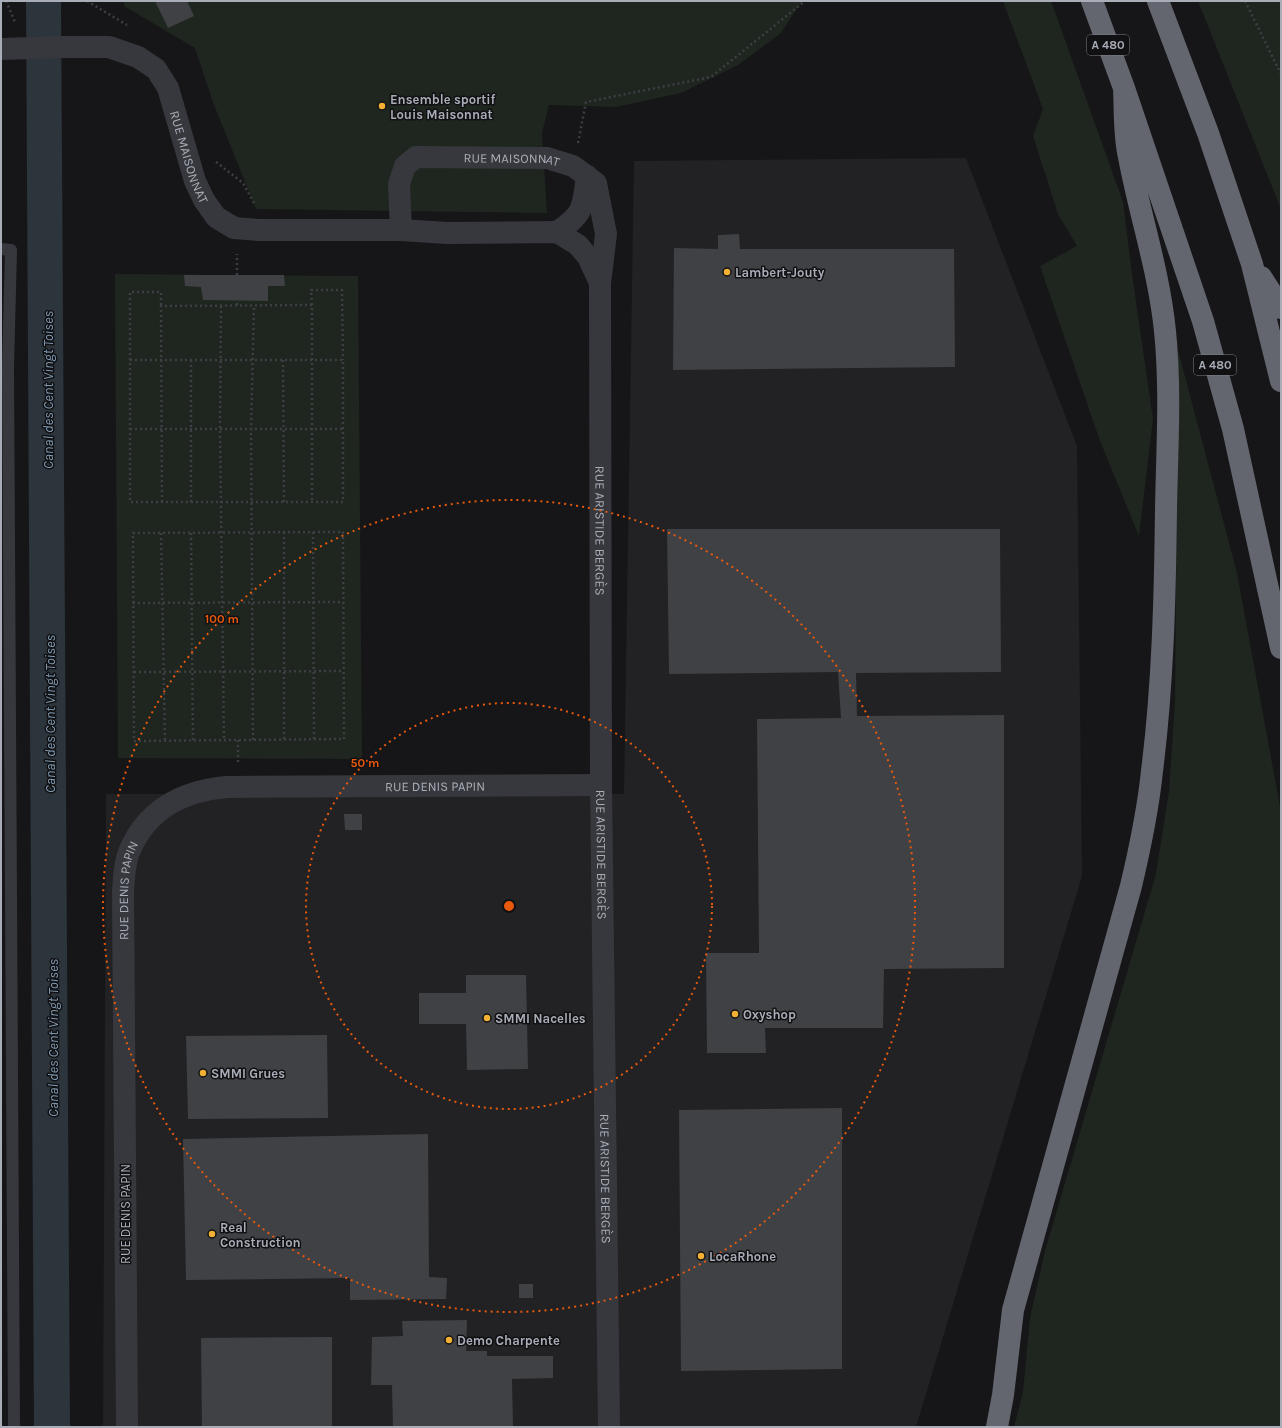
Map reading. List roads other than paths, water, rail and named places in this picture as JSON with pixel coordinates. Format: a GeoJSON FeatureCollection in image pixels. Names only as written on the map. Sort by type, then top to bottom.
{"type":"FeatureCollection","features":[{"type":"Feature","properties":{"kind":"highway","name":"A 480"},"geometry":{"type":"LineString","coordinates":[[1092,1],[1124,88],[1203,321],[1233,429],[1281,648]]}},
{"type":"Feature","properties":{"kind":"highway"},"geometry":{"type":"LineString","coordinates":[[1158,1],[1208,133],[1252,264],[1281,381]]}},
{"type":"Feature","properties":{"kind":"highway"},"geometry":{"type":"LineString","coordinates":[[997,1427],[1003,1394],[1013,1310],[1132,886],[1142,836],[1158,719],[1165,601],[1167,438],[1165,332],[1159,286],[1128,155],[1124,88]]}},
{"type":"Feature","properties":{"kind":"highway"},"geometry":{"type":"LineString","coordinates":[[1252,264],[1281,308]]}},
{"type":"Feature","properties":{"kind":"street","name":"RUE MAISONNAT"},"geometry":{"type":"LineString","coordinates":[[1,49],[64,47],[109,48],[138,57],[156,69],[168,88],[195,181],[204,200],[216,217],[234,228],[259,230],[401,230],[447,233],[557,232]]}},
{"type":"Feature","properties":{"kind":"street","name":"RUE MAISONNAT"},"geometry":{"type":"LineString","coordinates":[[401,230],[398,184],[405,166],[416,157],[547,158],[580,171]]}},
{"type":"Feature","properties":{"kind":"street"},"geometry":{"type":"LineString","coordinates":[[580,171],[583,206],[572,222],[557,232],[578,245],[588,257],[600,283]]}},
{"type":"Feature","properties":{"kind":"street"},"geometry":{"type":"LineString","coordinates":[[580,171],[596,183],[606,234],[600,283]]}},
{"type":"Feature","properties":{"kind":"street","name":"RUE ARISTIDE BERGÈS"},"geometry":{"type":"LineString","coordinates":[[600,283],[600,785],[609,1427]]}},
{"type":"Feature","properties":{"kind":"street","name":"RUE DENIS PAPIN"},"geometry":{"type":"LineString","coordinates":[[127,1427],[123,892],[124,872],[128,853],[142,827],[156,814],[181,797],[207,789],[227,787],[600,785]]}},
{"type":"Feature","properties":{"kind":"lane"},"geometry":{"type":"LineString","coordinates":[[1,249],[11,250],[8,375],[14,1427]]}},
{"type":"Feature","properties":{"kind":"water","name":"Canal des Cent Vingt Toises"},"geometry":{"type":"Polygon","coordinates":[[[26,1],[61,1],[70,1427],[34,1427],[26,1]]]}},
{"type":"Feature","properties":{"kind":"place","name":"Ensemble sportif Louis Maisonnat"},"geometry":{"type":"Point","coordinates":[382,106]}},
{"type":"Feature","properties":{"kind":"place","name":"Lambert-Jouty"},"geometry":{"type":"Point","coordinates":[727,272]}},
{"type":"Feature","properties":{"kind":"place","name":"Oxyshop"},"geometry":{"type":"Point","coordinates":[735,1014]}},
{"type":"Feature","properties":{"kind":"place","name":"SMMI Nacelles"},"geometry":{"type":"Point","coordinates":[487,1018]}},
{"type":"Feature","properties":{"kind":"place","name":"SMMI Grues"},"geometry":{"type":"Point","coordinates":[203,1073]}},
{"type":"Feature","properties":{"kind":"place","name":"Real Construction"},"geometry":{"type":"Point","coordinates":[212,1234]}},
{"type":"Feature","properties":{"kind":"place","name":"LocaRhone"},"geometry":{"type":"Point","coordinates":[701,1256]}},
{"type":"Feature","properties":{"kind":"place","name":"Demo Charpente"},"geometry":{"type":"Point","coordinates":[449,1340]}}]}
